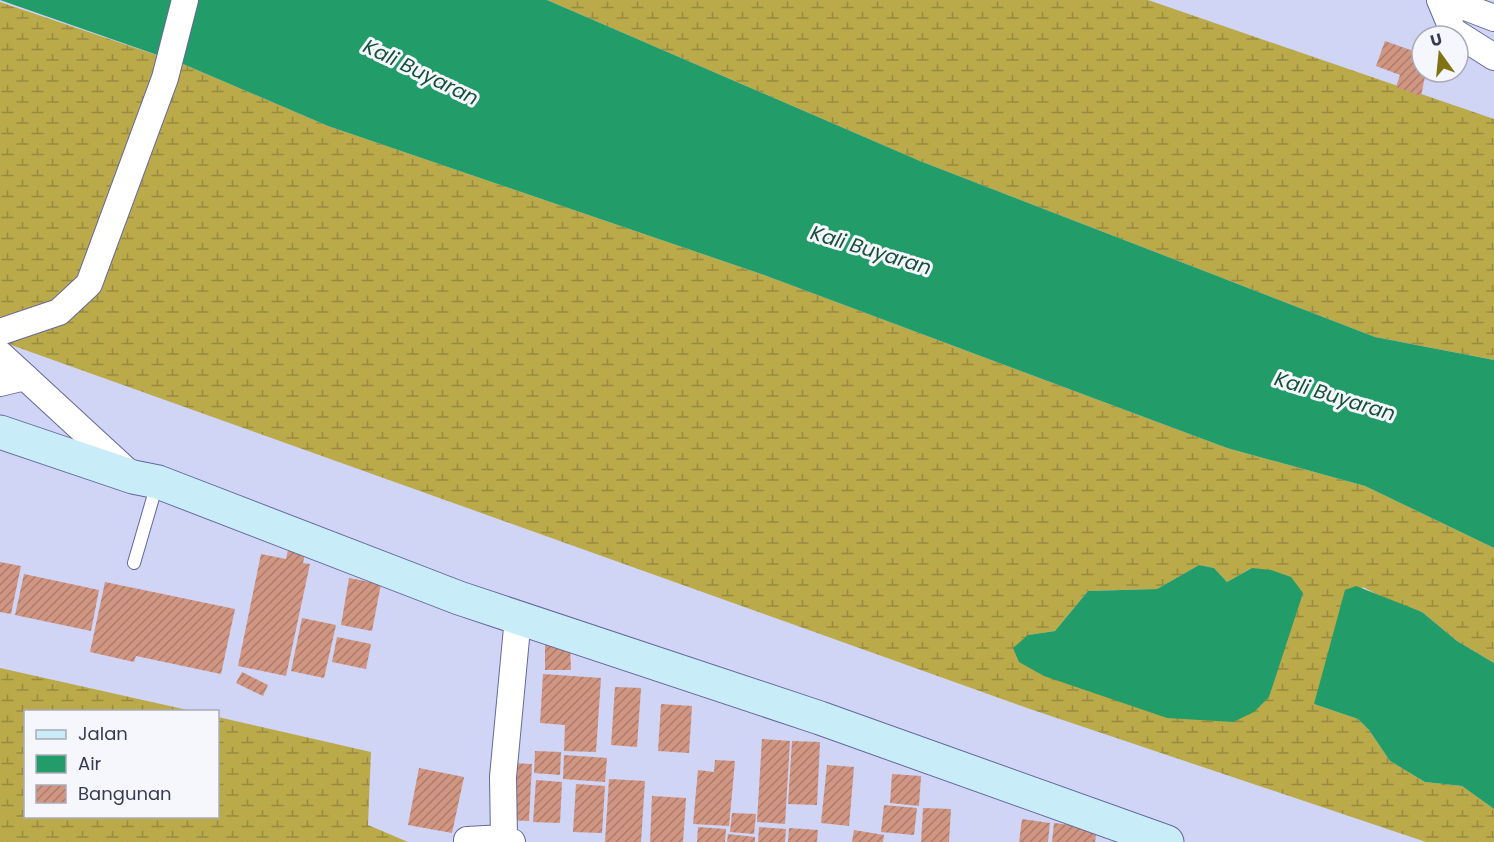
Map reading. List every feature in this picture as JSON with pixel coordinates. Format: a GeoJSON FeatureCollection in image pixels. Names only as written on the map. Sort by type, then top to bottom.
{"type":"FeatureCollection","features":[{"type":"Feature","properties":{"kind":"street"},"geometry":{"type":"LineString","coordinates":[[0,332],[59,312],[89,284],[165,78],[185,0]]}},
{"type":"Feature","properties":{"kind":"street"},"geometry":{"type":"LineString","coordinates":[[1440,0],[1452,31],[1494,57]]}},
{"type":"Feature","properties":{"kind":"street"},"geometry":{"type":"LineString","coordinates":[[1447,0],[1494,18]]}},
{"type":"Feature","properties":{"kind":"street"},"geometry":{"type":"LineString","coordinates":[[0,354],[145,479]]}},
{"type":"Feature","properties":{"kind":"street"},"geometry":{"type":"LineString","coordinates":[[0,383],[25,377]]}},
{"type":"Feature","properties":{"kind":"street"},"geometry":{"type":"LineString","coordinates":[[0,432],[145,479],[459,598],[820,718],[1167,842]]}},
{"type":"Feature","properties":{"kind":"street"},"geometry":{"type":"LineString","coordinates":[[467,842],[508,840],[502,777],[518,617]]}},
{"type":"Feature","properties":{"kind":"lane"},"geometry":{"type":"LineString","coordinates":[[134,563],[145,479]]}},
{"type":"Feature","properties":{"kind":"green space"},"geometry":{"type":"Polygon","coordinates":[[[547,0],[1148,0],[1494,119],[1494,360],[1375,337],[920,161],[547,0]]]}},
{"type":"Feature","properties":{"kind":"green space"},"geometry":{"type":"Polygon","coordinates":[[[0,2],[183,64],[328,126],[764,275],[1227,448],[1365,486],[1494,548],[1494,663],[1457,641],[1422,612],[1387,600],[1363,587],[1314,704],[1358,719],[1369,730],[1390,761],[1425,782],[1462,786],[1494,809],[1494,842],[1426,842],[1030,709],[0,341],[0,2]],[[1199,565],[1157,589],[1088,591],[1055,631],[1028,635],[1167,718],[1252,568],[1227,582],[1214,568],[1199,565]]]}},
{"type":"Feature","properties":{"kind":"green space"},"geometry":{"type":"Polygon","coordinates":[[[0,668],[188,710],[24,710],[24,818],[219,818],[219,717],[371,752],[368,825],[408,842],[0,842],[0,668]]]}},
{"type":"Feature","properties":{"kind":"water","name":"Kali Buyaran"},"geometry":{"type":"Polygon","coordinates":[[[0,0],[547,0],[920,161],[1375,337],[1494,360],[1494,548],[1365,486],[1227,448],[764,275],[328,126],[183,64],[0,0]]]}},
{"type":"Feature","properties":{"kind":"water"},"geometry":{"type":"Polygon","coordinates":[[[1199,565],[1214,568],[1227,582],[1252,568],[1271,570],[1291,577],[1303,593],[1269,697],[1254,712],[1233,722],[1167,718],[1044,676],[1019,662],[1013,648],[1028,635],[1055,631],[1088,591],[1157,589],[1199,565]]]}},
{"type":"Feature","properties":{"kind":"water"},"geometry":{"type":"Polygon","coordinates":[[[1356,586],[1422,612],[1457,641],[1494,663],[1494,809],[1462,786],[1425,782],[1390,761],[1369,730],[1358,719],[1314,704],[1345,590],[1356,586]]]}},
{"type":"Feature","properties":{"kind":"building"},"geometry":{"type":"Polygon","coordinates":[[[1385,41],[1410,50],[1410,84],[1424,84],[1421,96],[1396,87],[1400,75],[1376,66],[1385,41]]]}},
{"type":"Feature","properties":{"kind":"building"},"geometry":{"type":"Polygon","coordinates":[[[289,545],[306,548],[303,563],[310,564],[286,676],[238,666],[261,554],[286,559],[289,545]]]}},
{"type":"Feature","properties":{"kind":"building"},"geometry":{"type":"Polygon","coordinates":[[[0,562],[21,566],[11,614],[0,612],[0,562]]]}},
{"type":"Feature","properties":{"kind":"building"},"geometry":{"type":"Polygon","coordinates":[[[24,574],[99,590],[91,631],[15,615],[24,574]]]}},
{"type":"Feature","properties":{"kind":"building"},"geometry":{"type":"Polygon","coordinates":[[[349,578],[381,584],[372,631],[341,625],[349,578]]]}},
{"type":"Feature","properties":{"kind":"building"},"geometry":{"type":"Polygon","coordinates":[[[105,582],[235,609],[221,674],[136,656],[134,662],[90,652],[105,582]]]}},
{"type":"Feature","properties":{"kind":"building"},"geometry":{"type":"Polygon","coordinates":[[[302,618],[336,625],[324,678],[291,671],[302,618]]]}},
{"type":"Feature","properties":{"kind":"building"},"geometry":{"type":"Polygon","coordinates":[[[337,637],[371,644],[366,669],[332,662],[337,637]]]}},
{"type":"Feature","properties":{"kind":"building"},"geometry":{"type":"Polygon","coordinates":[[[545,645],[570,645],[571,670],[545,670],[545,645]]]}},
{"type":"Feature","properties":{"kind":"building"},"geometry":{"type":"Polygon","coordinates":[[[242,672],[268,685],[263,696],[236,683],[242,672]]]}},
{"type":"Feature","properties":{"kind":"building"},"geometry":{"type":"Polygon","coordinates":[[[543,674],[601,678],[596,752],[564,751],[565,725],[540,723],[543,674]]]}},
{"type":"Feature","properties":{"kind":"building"},"geometry":{"type":"Polygon","coordinates":[[[615,687],[641,688],[637,747],[611,745],[615,687]]]}},
{"type":"Feature","properties":{"kind":"building"},"geometry":{"type":"Polygon","coordinates":[[[661,704],[692,706],[689,753],[658,751],[661,704]]]}},
{"type":"Feature","properties":{"kind":"building"},"geometry":{"type":"Polygon","coordinates":[[[762,739],[790,741],[785,824],[757,822],[762,739]]]}},
{"type":"Feature","properties":{"kind":"building"},"geometry":{"type":"Polygon","coordinates":[[[792,741],[820,742],[817,805],[788,804],[792,741]]]}},
{"type":"Feature","properties":{"kind":"building"},"geometry":{"type":"Polygon","coordinates":[[[535,751],[561,752],[560,775],[534,773],[535,751]]]}},
{"type":"Feature","properties":{"kind":"building"},"geometry":{"type":"Polygon","coordinates":[[[564,755],[607,758],[605,782],[563,779],[564,755]]]}},
{"type":"Feature","properties":{"kind":"building"},"geometry":{"type":"Polygon","coordinates":[[[715,760],[735,761],[729,826],[693,824],[698,770],[714,772],[715,760]]]}},
{"type":"Feature","properties":{"kind":"building"},"geometry":{"type":"Polygon","coordinates":[[[512,763],[532,764],[529,821],[508,820],[512,763]]]}},
{"type":"Feature","properties":{"kind":"building"},"geometry":{"type":"Polygon","coordinates":[[[827,765],[854,767],[849,826],[821,823],[827,765]]]}},
{"type":"Feature","properties":{"kind":"building"},"geometry":{"type":"Polygon","coordinates":[[[419,768],[464,777],[452,833],[408,825],[419,768]]]}},
{"type":"Feature","properties":{"kind":"building"},"geometry":{"type":"Polygon","coordinates":[[[892,774],[921,776],[919,806],[890,803],[892,774]]]}},
{"type":"Feature","properties":{"kind":"building"},"geometry":{"type":"Polygon","coordinates":[[[609,779],[645,781],[641,842],[605,842],[609,779]]]}},
{"type":"Feature","properties":{"kind":"building"},"geometry":{"type":"Polygon","coordinates":[[[536,780],[562,782],[560,823],[533,822],[536,780]]]}},
{"type":"Feature","properties":{"kind":"building"},"geometry":{"type":"Polygon","coordinates":[[[576,784],[605,786],[602,833],[573,832],[576,784]]]}},
{"type":"Feature","properties":{"kind":"building"},"geometry":{"type":"Polygon","coordinates":[[[652,796],[686,798],[683,842],[650,842],[652,796]]]}},
{"type":"Feature","properties":{"kind":"building"},"geometry":{"type":"Polygon","coordinates":[[[884,805],[917,808],[914,835],[881,832],[884,805]]]}},
{"type":"Feature","properties":{"kind":"building"},"geometry":{"type":"Polygon","coordinates":[[[923,808],[951,809],[949,842],[921,842],[923,808]]]}},
{"type":"Feature","properties":{"kind":"building"},"geometry":{"type":"Polygon","coordinates":[[[732,813],[756,814],[754,834],[730,832],[732,813]]]}},
{"type":"Feature","properties":{"kind":"building"},"geometry":{"type":"Polygon","coordinates":[[[1022,819],[1050,823],[1048,842],[1019,842],[1022,819]]]}},
{"type":"Feature","properties":{"kind":"building"},"geometry":{"type":"Polygon","coordinates":[[[1054,823],[1097,828],[1095,842],[1052,842],[1054,823]]]}},
{"type":"Feature","properties":{"kind":"building"},"geometry":{"type":"Polygon","coordinates":[[[698,827],[726,829],[725,842],[697,842],[698,827]]]}},
{"type":"Feature","properties":{"kind":"building"},"geometry":{"type":"Polygon","coordinates":[[[759,827],[786,829],[785,842],[758,842],[759,827]]]}},
{"type":"Feature","properties":{"kind":"building"},"geometry":{"type":"Polygon","coordinates":[[[789,828],[818,830],[817,842],[788,842],[789,828]]]}},
{"type":"Feature","properties":{"kind":"building"},"geometry":{"type":"Polygon","coordinates":[[[854,830],[884,835],[883,842],[852,842],[854,830]]]}},
{"type":"Feature","properties":{"kind":"building"},"geometry":{"type":"Polygon","coordinates":[[[728,834],[755,837],[755,842],[727,842],[728,834]]]}}]}
